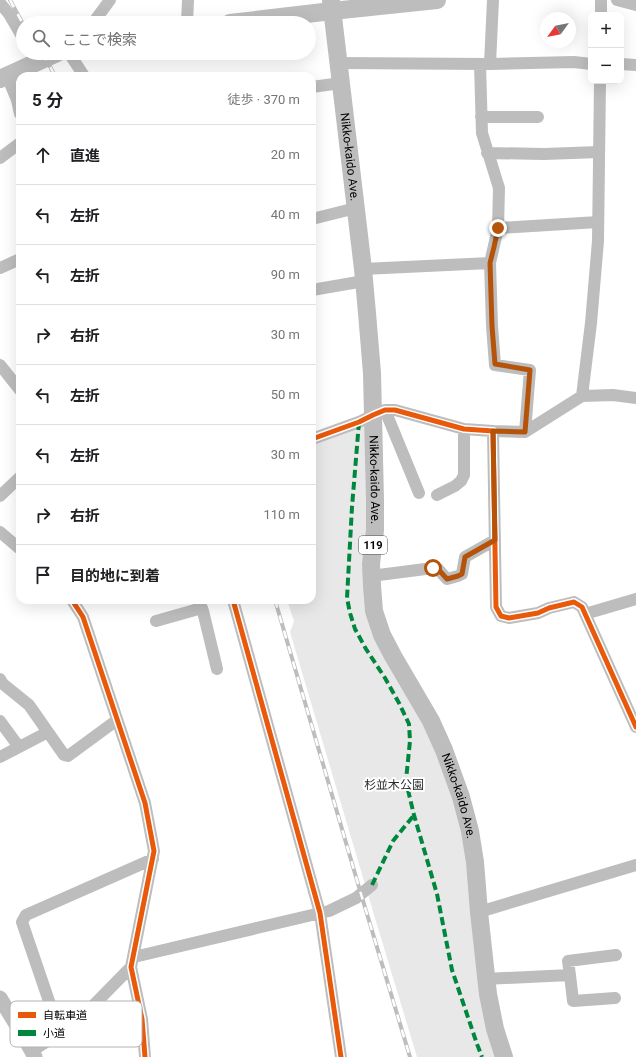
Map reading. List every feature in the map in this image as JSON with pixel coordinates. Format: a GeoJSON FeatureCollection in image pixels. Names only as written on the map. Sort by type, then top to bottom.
{"type":"FeatureCollection","features":[{"type":"Feature","properties":{"kind":"highway"},"geometry":{"type":"LineString","coordinates":[[270,16],[332,5],[437,0]]}},
{"type":"Feature","properties":{"kind":"highway","name":"Nikko-kaido Ave."},"geometry":{"type":"LineString","coordinates":[[332,5],[356,208],[372,373],[379,412],[375,530],[371,564],[374,611],[382,635],[431,721],[444,750],[461,797],[470,831],[475,862],[485,979],[495,1029],[504,1057]]}},
{"type":"Feature","properties":{"kind":"highway"},"geometry":{"type":"LineString","coordinates":[[3,77],[29,60]]}},
{"type":"Feature","properties":{"kind":"main road"},"geometry":{"type":"LineString","coordinates":[[0,998],[10,1015]]}},
{"type":"Feature","properties":{"kind":"street"},"geometry":{"type":"LineString","coordinates":[[98,16],[110,0]]}},
{"type":"Feature","properties":{"kind":"street"},"geometry":{"type":"LineString","coordinates":[[188,0],[188,16]]}},
{"type":"Feature","properties":{"kind":"street"},"geometry":{"type":"LineString","coordinates":[[493,0],[480,118],[482,133],[499,188],[498,228],[490,263],[492,326],[495,364],[530,370],[525,432]]}},
{"type":"Feature","properties":{"kind":"street"},"geometry":{"type":"LineString","coordinates":[[601,0],[601,12]]}},
{"type":"Feature","properties":{"kind":"street"},"geometry":{"type":"LineString","coordinates":[[617,0],[636,5]]}},
{"type":"Feature","properties":{"kind":"street"},"geometry":{"type":"LineString","coordinates":[[0,3],[16,26]]}},
{"type":"Feature","properties":{"kind":"street"},"geometry":{"type":"LineString","coordinates":[[74,60],[81,72]]}},
{"type":"Feature","properties":{"kind":"street"},"geometry":{"type":"LineString","coordinates":[[338,63],[485,64],[574,62],[588,64]]}},
{"type":"Feature","properties":{"kind":"street"},"geometry":{"type":"LineString","coordinates":[[624,64],[636,65]]}},
{"type":"Feature","properties":{"kind":"street"},"geometry":{"type":"LineString","coordinates":[[3,77],[16,98]]}},
{"type":"Feature","properties":{"kind":"street"},"geometry":{"type":"LineString","coordinates":[[316,86],[341,83]]}},
{"type":"Feature","properties":{"kind":"street"},"geometry":{"type":"LineString","coordinates":[[582,396],[591,323],[598,241],[600,84]]}},
{"type":"Feature","properties":{"kind":"street"},"geometry":{"type":"LineString","coordinates":[[480,118],[538,117]]}},
{"type":"Feature","properties":{"kind":"street"},"geometry":{"type":"LineString","coordinates":[[0,158],[16,147]]}},
{"type":"Feature","properties":{"kind":"street"},"geometry":{"type":"LineString","coordinates":[[488,153],[544,154],[599,152]]}},
{"type":"Feature","properties":{"kind":"street"},"geometry":{"type":"LineString","coordinates":[[316,218],[356,208]]}},
{"type":"Feature","properties":{"kind":"street"},"geometry":{"type":"LineString","coordinates":[[498,228],[598,222]]}},
{"type":"Feature","properties":{"kind":"street"},"geometry":{"type":"LineString","coordinates":[[0,268],[16,261]]}},
{"type":"Feature","properties":{"kind":"street"},"geometry":{"type":"LineString","coordinates":[[316,289],[363,275],[490,263]]}},
{"type":"Feature","properties":{"kind":"street"},"geometry":{"type":"LineString","coordinates":[[0,365],[16,385]]}},
{"type":"Feature","properties":{"kind":"street"},"geometry":{"type":"LineString","coordinates":[[316,438],[359,422],[379,412],[395,410],[464,429],[525,432],[582,396],[613,395],[636,398]]}},
{"type":"Feature","properties":{"kind":"street"},"geometry":{"type":"LineString","coordinates":[[379,412],[419,493]]}},
{"type":"Feature","properties":{"kind":"street"},"geometry":{"type":"LineString","coordinates":[[437,495],[455,486],[461,481],[464,475],[464,429]]}},
{"type":"Feature","properties":{"kind":"street"},"geometry":{"type":"LineString","coordinates":[[493,431],[496,607],[501,616],[509,618],[538,613],[549,608],[574,602],[582,606],[636,727]]}},
{"type":"Feature","properties":{"kind":"street"},"geometry":{"type":"LineString","coordinates":[[0,496],[16,481]]}},
{"type":"Feature","properties":{"kind":"street"},"geometry":{"type":"LineString","coordinates":[[0,532],[16,546]]}},
{"type":"Feature","properties":{"kind":"street"},"geometry":{"type":"LineString","coordinates":[[371,576],[433,568],[438,569],[447,579],[458,576],[462,574],[465,557],[495,540]]}},
{"type":"Feature","properties":{"kind":"street"},"geometry":{"type":"LineString","coordinates":[[585,614],[636,600]]}},
{"type":"Feature","properties":{"kind":"street"},"geometry":{"type":"LineString","coordinates":[[75,604],[83,617],[145,803],[154,851],[132,962],[139,1001]]}},
{"type":"Feature","properties":{"kind":"street"},"geometry":{"type":"LineString","coordinates":[[156,621],[200,604],[217,669]]}},
{"type":"Feature","properties":{"kind":"street"},"geometry":{"type":"LineString","coordinates":[[235,604],[320,913],[341,1057]]}},
{"type":"Feature","properties":{"kind":"street"},"geometry":{"type":"LineString","coordinates":[[0,679],[3,684],[29,704],[64,755],[68,756],[117,720]]}},
{"type":"Feature","properties":{"kind":"street"},"geometry":{"type":"LineString","coordinates":[[0,721],[19,747]]}},
{"type":"Feature","properties":{"kind":"street"},"geometry":{"type":"LineString","coordinates":[[0,757],[48,732]]}},
{"type":"Feature","properties":{"kind":"street"},"geometry":{"type":"LineString","coordinates":[[49,1001],[22,922],[26,915],[153,859]]}},
{"type":"Feature","properties":{"kind":"street"},"geometry":{"type":"LineString","coordinates":[[479,912],[636,865]]}},
{"type":"Feature","properties":{"kind":"street"},"geometry":{"type":"LineString","coordinates":[[96,1001],[132,962],[329,911],[356,898],[372,885]]}},
{"type":"Feature","properties":{"kind":"street"},"geometry":{"type":"LineString","coordinates":[[615,998],[573,1000],[568,961],[616,955]]}},
{"type":"Feature","properties":{"kind":"street"},"geometry":{"type":"LineString","coordinates":[[485,979],[570,975]]}},
{"type":"Feature","properties":{"kind":"street"},"geometry":{"type":"LineString","coordinates":[[142,1019],[145,1057]]}},
{"type":"Feature","properties":{"kind":"street"},"geometry":{"type":"LineString","coordinates":[[33,1054],[43,1047]]}},
{"type":"Feature","properties":{"kind":"green space","name":"杉並木公園"},"geometry":{"type":"Polygon","coordinates":[[[370,419],[368,580],[429,721],[467,833],[500,1057],[417,1057],[375,918],[290,632],[294,621],[288,604],[316,604],[316,440],[370,419]]]}},
{"type":"Feature","properties":{"kind":"railway"},"geometry":{"type":"LineString","coordinates":[[10,0],[19,16]]}},
{"type":"Feature","properties":{"kind":"railway"},"geometry":{"type":"LineString","coordinates":[[47,60],[53,72]]}},
{"type":"Feature","properties":{"kind":"railway"},"geometry":{"type":"LineString","coordinates":[[276,604],[410,1057]]}},
{"type":"Feature","properties":{"kind":"marked path"},"geometry":{"type":"LineString","coordinates":[[359,422],[352,507],[347,598],[355,629],[385,678],[409,724],[410,741],[406,780],[408,790],[437,894],[452,970],[482,1057]]}},
{"type":"Feature","properties":{"kind":"marked path"},"geometry":{"type":"LineString","coordinates":[[372,885],[393,841],[414,815]]}},
{"type":"Feature","properties":{"kind":"cycle path"},"geometry":{"type":"LineString","coordinates":[[316,438],[359,422],[385,410],[395,410],[464,429],[493,431],[496,607],[501,616],[509,618],[538,613],[549,608],[574,602],[582,607],[636,727]]}},
{"type":"Feature","properties":{"kind":"cycle path"},"geometry":{"type":"LineString","coordinates":[[75,604],[83,617],[145,803],[154,851],[131,967],[138,1001]]}},
{"type":"Feature","properties":{"kind":"cycle path"},"geometry":{"type":"LineString","coordinates":[[234,604],[320,913],[341,1057]]}},
{"type":"Feature","properties":{"kind":"cycle path"},"geometry":{"type":"LineString","coordinates":[[142,1019],[145,1057]]}},
{"type":"Feature","properties":{"kind":"route"},"geometry":{"type":"LineString","coordinates":[[433,568],[438,569],[447,579],[458,576],[462,574],[465,557],[495,540],[493,431],[525,432],[530,370],[495,364],[490,263],[498,228]]}}]}
